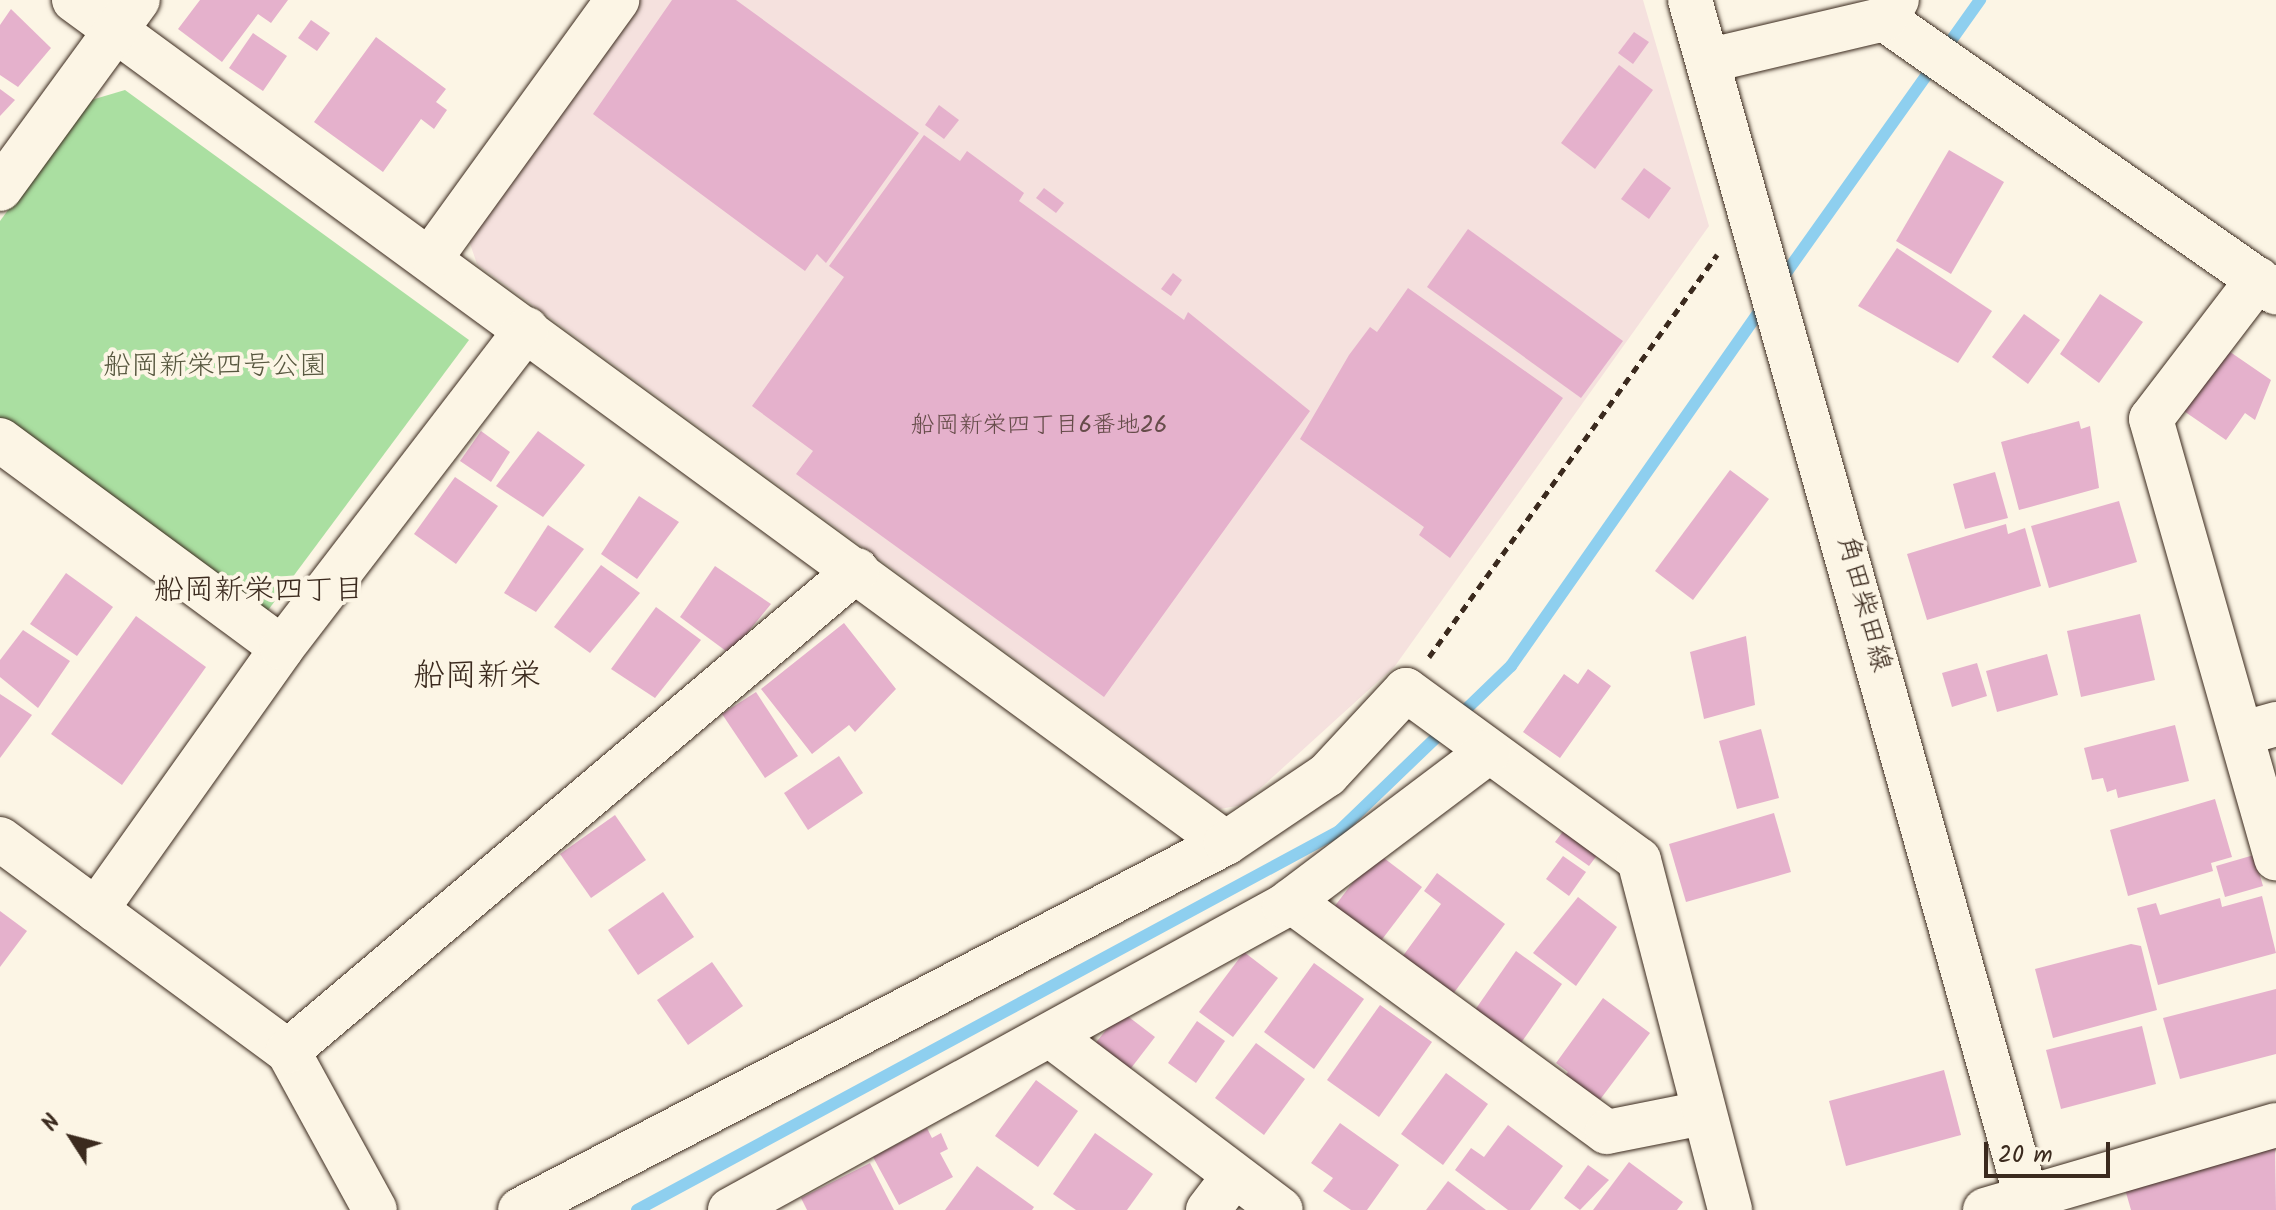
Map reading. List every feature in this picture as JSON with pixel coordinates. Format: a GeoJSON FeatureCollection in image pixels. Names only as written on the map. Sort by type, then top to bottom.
{"type":"FeatureCollection","features":[{"type":"Feature","properties":{"kind":"street"},"geometry":{"type":"LineString","coordinates":[[74,0],[127,15],[527,329],[1226,843]]}},
{"type":"Feature","properties":{"kind":"street"},"geometry":{"type":"LineString","coordinates":[[432,256],[617,0]]}},
{"type":"Feature","properties":{"kind":"street","name":"角田柴田線"},"geometry":{"type":"LineString","coordinates":[[1690,0],[1711,60],[1786,326],[2028,1204]]}},
{"type":"Feature","properties":{"kind":"street"},"geometry":{"type":"LineString","coordinates":[[0,189],[127,15]]}},
{"type":"Feature","properties":{"kind":"street"},"geometry":{"type":"LineString","coordinates":[[1711,60],[1899,20],[1954,66],[2267,285],[2151,419],[2258,729],[2276,859]]}},
{"type":"Feature","properties":{"kind":"street"},"geometry":{"type":"LineString","coordinates":[[96,910],[282,648],[527,329]]}},
{"type":"Feature","properties":{"kind":"street"},"geometry":{"type":"LineString","coordinates":[[0,440],[282,648]]}},
{"type":"Feature","properties":{"kind":"street"},"geometry":{"type":"LineString","coordinates":[[288,1051],[857,570]]}},
{"type":"Feature","properties":{"kind":"street"},"geometry":{"type":"LineString","coordinates":[[520,1210],[1226,843],[1327,775],[1414,696],[1639,860],[1730,1210]]}},
{"type":"Feature","properties":{"kind":"street"},"geometry":{"type":"LineString","coordinates":[[730,1210],[788,1196],[1051,1036],[1291,901],[1481,746]]}},
{"type":"Feature","properties":{"kind":"street"},"geometry":{"type":"LineString","coordinates":[[0,839],[288,1051],[375,1210]]}},
{"type":"Feature","properties":{"kind":"street"},"geometry":{"type":"LineString","coordinates":[[1291,901],[1607,1132],[1703,1113]]}},
{"type":"Feature","properties":{"kind":"street"},"geometry":{"type":"LineString","coordinates":[[1051,1036],[1281,1210]]}},
{"type":"Feature","properties":{"kind":"street"},"geometry":{"type":"LineString","coordinates":[[1985,1210],[2028,1204],[2276,1125]]}},
{"type":"Feature","properties":{"kind":"street"},"geometry":{"type":"LineString","coordinates":[[1208,1210],[1234,1176]]}},
{"type":"Feature","properties":{"kind":"path"},"geometry":{"type":"LineString","coordinates":[[1414,696],[1756,226]]}},
{"type":"Feature","properties":{"kind":"shaded area"},"geometry":{"type":"Polygon","coordinates":[[[640,0],[1643,0],[1709,226],[1395,666],[1242,805],[1220,809],[477,264],[467,235],[640,0]]]}},
{"type":"Feature","properties":{"kind":"green space","name":"船岡新栄四号公園"},"geometry":{"type":"Polygon","coordinates":[[[125,90],[469,340],[263,617],[0,420],[0,221],[88,101],[125,90]]]}},
{"type":"Feature","properties":{"kind":"building"},"geometry":{"type":"Polygon","coordinates":[[[200,0],[288,0],[271,23],[258,14],[222,62],[178,29],[200,0]]]}},
{"type":"Feature","properties":{"kind":"building"},"geometry":{"type":"Polygon","coordinates":[[[672,0],[736,0],[919,133],[826,263],[817,254],[805,271],[593,114],[672,0]]]}},
{"type":"Feature","properties":{"kind":"building"},"geometry":{"type":"Polygon","coordinates":[[[11,9],[51,48],[18,87],[0,75],[0,25],[11,9]]]}},
{"type":"Feature","properties":{"kind":"building"},"geometry":{"type":"Polygon","coordinates":[[[311,20],[330,33],[317,51],[298,38],[311,20]]]}},
{"type":"Feature","properties":{"kind":"building"},"geometry":{"type":"Polygon","coordinates":[[[1634,32],[1649,42],[1633,64],[1618,53],[1634,32]]]}},
{"type":"Feature","properties":{"kind":"building"},"geometry":{"type":"Polygon","coordinates":[[[253,33],[287,56],[263,91],[229,68],[253,33]]]}},
{"type":"Feature","properties":{"kind":"building"},"geometry":{"type":"Polygon","coordinates":[[[376,37],[446,89],[436,102],[447,110],[434,129],[421,119],[383,172],[314,122],[376,37]]]}},
{"type":"Feature","properties":{"kind":"building"},"geometry":{"type":"Polygon","coordinates":[[[1619,65],[1653,90],[1595,169],[1561,143],[1619,65]]]}},
{"type":"Feature","properties":{"kind":"building"},"geometry":{"type":"Polygon","coordinates":[[[0,89],[15,100],[0,116],[0,89]]]}},
{"type":"Feature","properties":{"kind":"building"},"geometry":{"type":"Polygon","coordinates":[[[939,105],[959,120],[944,139],[925,125],[939,105]]]}},
{"type":"Feature","properties":{"kind":"building"},"geometry":{"type":"Polygon","coordinates":[[[924,135],[960,161],[967,151],[1024,193],[1019,201],[1184,320],[1188,312],[1310,411],[1104,697],[796,474],[813,451],[752,406],[844,277],[829,266],[924,135]]]}},
{"type":"Feature","properties":{"kind":"building"},"geometry":{"type":"Polygon","coordinates":[[[1949,150],[2004,182],[1951,274],[1896,241],[1949,150]]]}},
{"type":"Feature","properties":{"kind":"building"},"geometry":{"type":"Polygon","coordinates":[[[1644,168],[1671,188],[1649,219],[1621,199],[1644,168]]]}},
{"type":"Feature","properties":{"kind":"building"},"geometry":{"type":"Polygon","coordinates":[[[1044,188],[1064,203],[1056,213],[1036,198],[1044,188]]]}},
{"type":"Feature","properties":{"kind":"building"},"geometry":{"type":"Polygon","coordinates":[[[1468,229],[1623,341],[1581,398],[1427,287],[1468,229]]]}},
{"type":"Feature","properties":{"kind":"building"},"geometry":{"type":"Polygon","coordinates":[[[1897,248],[1992,311],[1958,363],[1858,306],[1897,248]]]}},
{"type":"Feature","properties":{"kind":"building"},"geometry":{"type":"Polygon","coordinates":[[[1173,273],[1182,280],[1171,296],[1161,289],[1173,273]]]}},
{"type":"Feature","properties":{"kind":"building"},"geometry":{"type":"Polygon","coordinates":[[[1408,288],[1563,398],[1450,558],[1419,535],[1424,527],[1300,439],[1349,355],[1370,327],[1377,332],[1408,288]]]}},
{"type":"Feature","properties":{"kind":"building"},"geometry":{"type":"Polygon","coordinates":[[[2100,294],[2143,322],[2099,383],[2060,354],[2100,294]]]}},
{"type":"Feature","properties":{"kind":"building"},"geometry":{"type":"Polygon","coordinates":[[[2024,314],[2060,340],[2028,384],[1992,357],[2024,314]]]}},
{"type":"Feature","properties":{"kind":"building"},"geometry":{"type":"Polygon","coordinates":[[[2220,345],[2271,380],[2255,420],[2245,413],[2226,440],[2178,407],[2220,345]]]}},
{"type":"Feature","properties":{"kind":"building"},"geometry":{"type":"Polygon","coordinates":[[[2079,421],[2081,429],[2090,426],[2099,488],[2019,510],[2001,442],[2079,421]]]}},
{"type":"Feature","properties":{"kind":"building"},"geometry":{"type":"Polygon","coordinates":[[[481,431],[510,452],[491,482],[460,461],[481,431]]]}},
{"type":"Feature","properties":{"kind":"building"},"geometry":{"type":"Polygon","coordinates":[[[538,431],[585,465],[543,517],[496,486],[538,431]]]}},
{"type":"Feature","properties":{"kind":"building"},"geometry":{"type":"Polygon","coordinates":[[[1730,470],[1769,499],[1693,600],[1655,571],[1730,470]]]}},
{"type":"Feature","properties":{"kind":"building"},"geometry":{"type":"Polygon","coordinates":[[[1995,472],[2008,518],[1965,529],[1953,484],[1995,472]]]}},
{"type":"Feature","properties":{"kind":"building"},"geometry":{"type":"Polygon","coordinates":[[[455,477],[498,506],[456,564],[414,534],[455,477]]]}},
{"type":"Feature","properties":{"kind":"building"},"geometry":{"type":"Polygon","coordinates":[[[639,496],[679,522],[637,579],[601,554],[639,496]]]}},
{"type":"Feature","properties":{"kind":"building"},"geometry":{"type":"Polygon","coordinates":[[[2119,501],[2137,562],[2049,588],[2031,526],[2119,501]]]}},
{"type":"Feature","properties":{"kind":"building"},"geometry":{"type":"Polygon","coordinates":[[[2006,524],[2008,534],[2025,528],[2041,586],[1927,620],[1907,554],[2006,524]]]}},
{"type":"Feature","properties":{"kind":"building"},"geometry":{"type":"Polygon","coordinates":[[[548,525],[584,549],[536,612],[504,593],[548,525]]]}},
{"type":"Feature","properties":{"kind":"building"},"geometry":{"type":"Polygon","coordinates":[[[601,565],[640,593],[590,653],[554,627],[601,565]]]}},
{"type":"Feature","properties":{"kind":"building"},"geometry":{"type":"Polygon","coordinates":[[[715,566],[771,604],[730,654],[680,617],[715,566]]]}},
{"type":"Feature","properties":{"kind":"building"},"geometry":{"type":"Polygon","coordinates":[[[66,573],[113,607],[77,656],[30,624],[66,573]]]}},
{"type":"Feature","properties":{"kind":"building"},"geometry":{"type":"Polygon","coordinates":[[[656,607],[701,640],[655,698],[611,669],[656,607]]]}},
{"type":"Feature","properties":{"kind":"building"},"geometry":{"type":"Polygon","coordinates":[[[2140,614],[2155,680],[2081,697],[2067,631],[2140,614]]]}},
{"type":"Feature","properties":{"kind":"building"},"geometry":{"type":"Polygon","coordinates":[[[136,616],[206,667],[122,785],[51,734],[136,616]]]}},
{"type":"Feature","properties":{"kind":"building"},"geometry":{"type":"Polygon","coordinates":[[[844,623],[896,689],[855,732],[849,725],[812,754],[761,689],[844,623]]]}},
{"type":"Feature","properties":{"kind":"building"},"geometry":{"type":"Polygon","coordinates":[[[23,630],[70,661],[38,708],[0,677],[0,660],[23,630]]]}},
{"type":"Feature","properties":{"kind":"building"},"geometry":{"type":"Polygon","coordinates":[[[1746,636],[1755,705],[1704,719],[1690,652],[1746,636]]]}},
{"type":"Feature","properties":{"kind":"building"},"geometry":{"type":"Polygon","coordinates":[[[2047,654],[2058,695],[1997,712],[1986,671],[2047,654]]]}},
{"type":"Feature","properties":{"kind":"building"},"geometry":{"type":"Polygon","coordinates":[[[1977,663],[1987,696],[1952,707],[1942,673],[1977,663]]]}},
{"type":"Feature","properties":{"kind":"building"},"geometry":{"type":"Polygon","coordinates":[[[1588,669],[1611,686],[1560,758],[1523,732],[1564,674],[1578,684],[1588,669]]]}},
{"type":"Feature","properties":{"kind":"building"},"geometry":{"type":"Polygon","coordinates":[[[756,692],[798,756],[765,778],[722,714],[756,692]]]}},
{"type":"Feature","properties":{"kind":"building"},"geometry":{"type":"Polygon","coordinates":[[[0,694],[32,715],[0,758],[0,694]]]}},
{"type":"Feature","properties":{"kind":"building"},"geometry":{"type":"Polygon","coordinates":[[[2175,725],[2189,781],[2118,798],[2116,789],[2107,792],[2103,778],[2092,780],[2084,748],[2175,725]]]}},
{"type":"Feature","properties":{"kind":"building"},"geometry":{"type":"Polygon","coordinates":[[[1761,729],[1779,798],[1737,809],[1719,741],[1761,729]]]}},
{"type":"Feature","properties":{"kind":"building"},"geometry":{"type":"Polygon","coordinates":[[[839,756],[863,793],[808,830],[784,793],[839,756]]]}},
{"type":"Feature","properties":{"kind":"building"},"geometry":{"type":"Polygon","coordinates":[[[2215,799],[2232,857],[2211,863],[2213,871],[2128,896],[2110,830],[2215,799]]]}},
{"type":"Feature","properties":{"kind":"building"},"geometry":{"type":"Polygon","coordinates":[[[1774,813],[1791,872],[1686,902],[1669,844],[1774,813]]]}},
{"type":"Feature","properties":{"kind":"building"},"geometry":{"type":"Polygon","coordinates":[[[615,815],[646,860],[591,898],[560,854],[615,815]]]}},
{"type":"Feature","properties":{"kind":"building"},"geometry":{"type":"Polygon","coordinates":[[[1570,822],[1604,846],[1589,866],[1555,842],[1570,822]]]}},
{"type":"Feature","properties":{"kind":"building"},"geometry":{"type":"Polygon","coordinates":[[[1376,852],[1422,887],[1377,946],[1331,911],[1376,852]]]}},
{"type":"Feature","properties":{"kind":"building"},"geometry":{"type":"Polygon","coordinates":[[[2254,855],[2263,886],[2225,897],[2216,866],[2254,855]]]}},
{"type":"Feature","properties":{"kind":"building"},"geometry":{"type":"Polygon","coordinates":[[[1563,856],[1586,872],[1569,896],[1546,879],[1563,856]]]}},
{"type":"Feature","properties":{"kind":"building"},"geometry":{"type":"Polygon","coordinates":[[[1437,873],[1505,924],[1447,1002],[1397,964],[1441,904],[1424,891],[1437,873]]]}},
{"type":"Feature","properties":{"kind":"building"},"geometry":{"type":"Polygon","coordinates":[[[663,892],[694,937],[638,975],[608,930],[663,892]]]}},
{"type":"Feature","properties":{"kind":"building"},"geometry":{"type":"Polygon","coordinates":[[[2262,896],[2276,953],[2158,985],[2137,908],[2156,903],[2160,915],[2220,898],[2222,907],[2262,896]]]}},
{"type":"Feature","properties":{"kind":"building"},"geometry":{"type":"Polygon","coordinates":[[[1578,897],[1617,927],[1576,986],[1533,953],[1578,897]]]}},
{"type":"Feature","properties":{"kind":"building"},"geometry":{"type":"Polygon","coordinates":[[[0,911],[27,931],[0,967],[0,911]]]}},
{"type":"Feature","properties":{"kind":"building"},"geometry":{"type":"Polygon","coordinates":[[[2131,944],[2141,946],[2157,1010],[2053,1038],[2035,969],[2131,944]]]}},
{"type":"Feature","properties":{"kind":"building"},"geometry":{"type":"Polygon","coordinates":[[[1516,951],[1562,984],[1521,1043],[1475,1010],[1516,951]]]}},
{"type":"Feature","properties":{"kind":"building"},"geometry":{"type":"Polygon","coordinates":[[[1244,952],[1278,978],[1233,1037],[1199,1012],[1244,952]]]}},
{"type":"Feature","properties":{"kind":"building"},"geometry":{"type":"Polygon","coordinates":[[[712,962],[743,1006],[688,1045],[657,1000],[712,962]]]}},
{"type":"Feature","properties":{"kind":"building"},"geometry":{"type":"Polygon","coordinates":[[[1314,963],[1364,999],[1314,1069],[1264,1032],[1314,963]]]}},
{"type":"Feature","properties":{"kind":"building"},"geometry":{"type":"Polygon","coordinates":[[[2276,989],[2276,1054],[2180,1079],[2163,1018],[2276,989]]]}},
{"type":"Feature","properties":{"kind":"building"},"geometry":{"type":"Polygon","coordinates":[[[1603,998],[1650,1033],[1590,1113],[1556,1087],[1568,1072],[1556,1063],[1603,998]]]}},
{"type":"Feature","properties":{"kind":"building"},"geometry":{"type":"Polygon","coordinates":[[[1380,1005],[1432,1042],[1379,1117],[1327,1080],[1380,1005]]]}},
{"type":"Feature","properties":{"kind":"building"},"geometry":{"type":"Polygon","coordinates":[[[1121,1011],[1155,1037],[1125,1076],[1090,1050],[1121,1011]]]}},
{"type":"Feature","properties":{"kind":"building"},"geometry":{"type":"Polygon","coordinates":[[[1197,1021],[1225,1041],[1196,1083],[1168,1063],[1197,1021]]]}},
{"type":"Feature","properties":{"kind":"building"},"geometry":{"type":"Polygon","coordinates":[[[2142,1026],[2156,1084],[2061,1109],[2046,1050],[2142,1026]]]}},
{"type":"Feature","properties":{"kind":"building"},"geometry":{"type":"Polygon","coordinates":[[[1256,1043],[1305,1079],[1264,1135],[1215,1098],[1256,1043]]]}},
{"type":"Feature","properties":{"kind":"building"},"geometry":{"type":"Polygon","coordinates":[[[1944,1070],[1961,1135],[1846,1166],[1829,1101],[1944,1070]]]}},
{"type":"Feature","properties":{"kind":"building"},"geometry":{"type":"Polygon","coordinates":[[[1446,1073],[1488,1104],[1443,1165],[1401,1134],[1446,1073]]]}},
{"type":"Feature","properties":{"kind":"building"},"geometry":{"type":"Polygon","coordinates":[[[1036,1080],[1078,1111],[1038,1167],[995,1136],[1036,1080]]]}},
{"type":"Feature","properties":{"kind":"building"},"geometry":{"type":"Polygon","coordinates":[[[1340,1123],[1399,1165],[1367,1210],[1351,1210],[1323,1191],[1333,1178],[1311,1163],[1340,1123]]]}},
{"type":"Feature","properties":{"kind":"building"},"geometry":{"type":"Polygon","coordinates":[[[1508,1125],[1563,1166],[1530,1210],[1508,1210],[1455,1170],[1471,1148],[1484,1157],[1508,1125]]]}},
{"type":"Feature","properties":{"kind":"building"},"geometry":{"type":"Polygon","coordinates":[[[927,1128],[932,1138],[941,1133],[948,1149],[940,1153],[953,1177],[899,1205],[873,1157],[927,1128]]]}},
{"type":"Feature","properties":{"kind":"building"},"geometry":{"type":"Polygon","coordinates":[[[1095,1133],[1153,1174],[1127,1210],[1076,1210],[1053,1194],[1095,1133]]]}},
{"type":"Feature","properties":{"kind":"building"},"geometry":{"type":"Polygon","coordinates":[[[2275,1148],[2276,1210],[2131,1210],[2125,1189],[2275,1148]]]}},
{"type":"Feature","properties":{"kind":"building"},"geometry":{"type":"Polygon","coordinates":[[[1629,1162],[1683,1202],[1677,1210],[1593,1210],[1629,1162]]]}},
{"type":"Feature","properties":{"kind":"building"},"geometry":{"type":"Polygon","coordinates":[[[870,1163],[894,1210],[807,1210],[801,1198],[870,1163]]]}},
{"type":"Feature","properties":{"kind":"building"},"geometry":{"type":"Polygon","coordinates":[[[1588,1165],[1609,1180],[1580,1210],[1564,1198],[1588,1165]]]}},
{"type":"Feature","properties":{"kind":"building"},"geometry":{"type":"Polygon","coordinates":[[[977,1166],[1034,1207],[1032,1210],[945,1210],[977,1166]]]}},
{"type":"Feature","properties":{"kind":"building"},"geometry":{"type":"Polygon","coordinates":[[[1448,1181],[1486,1210],[1426,1210],[1448,1181]]]}},
{"type":"Feature","properties":{"kind":"waterway"},"geometry":{"type":"LineString","coordinates":[[1781,280],[1980,0]]}},
{"type":"Feature","properties":{"kind":"waterway"},"geometry":{"type":"LineString","coordinates":[[1458,717],[1511,666],[1764,305]]}},
{"type":"Feature","properties":{"kind":"waterway"},"geometry":{"type":"LineString","coordinates":[[637,1210],[1339,831],[1445,729]]}},
{"type":"Feature","properties":{"kind":"district","name":"船岡新栄四丁目"},"geometry":{"type":"Point","coordinates":[259,591]}},
{"type":"Feature","properties":{"kind":"district","name":"船岡新栄"},"geometry":{"type":"Point","coordinates":[477,677]}}]}
